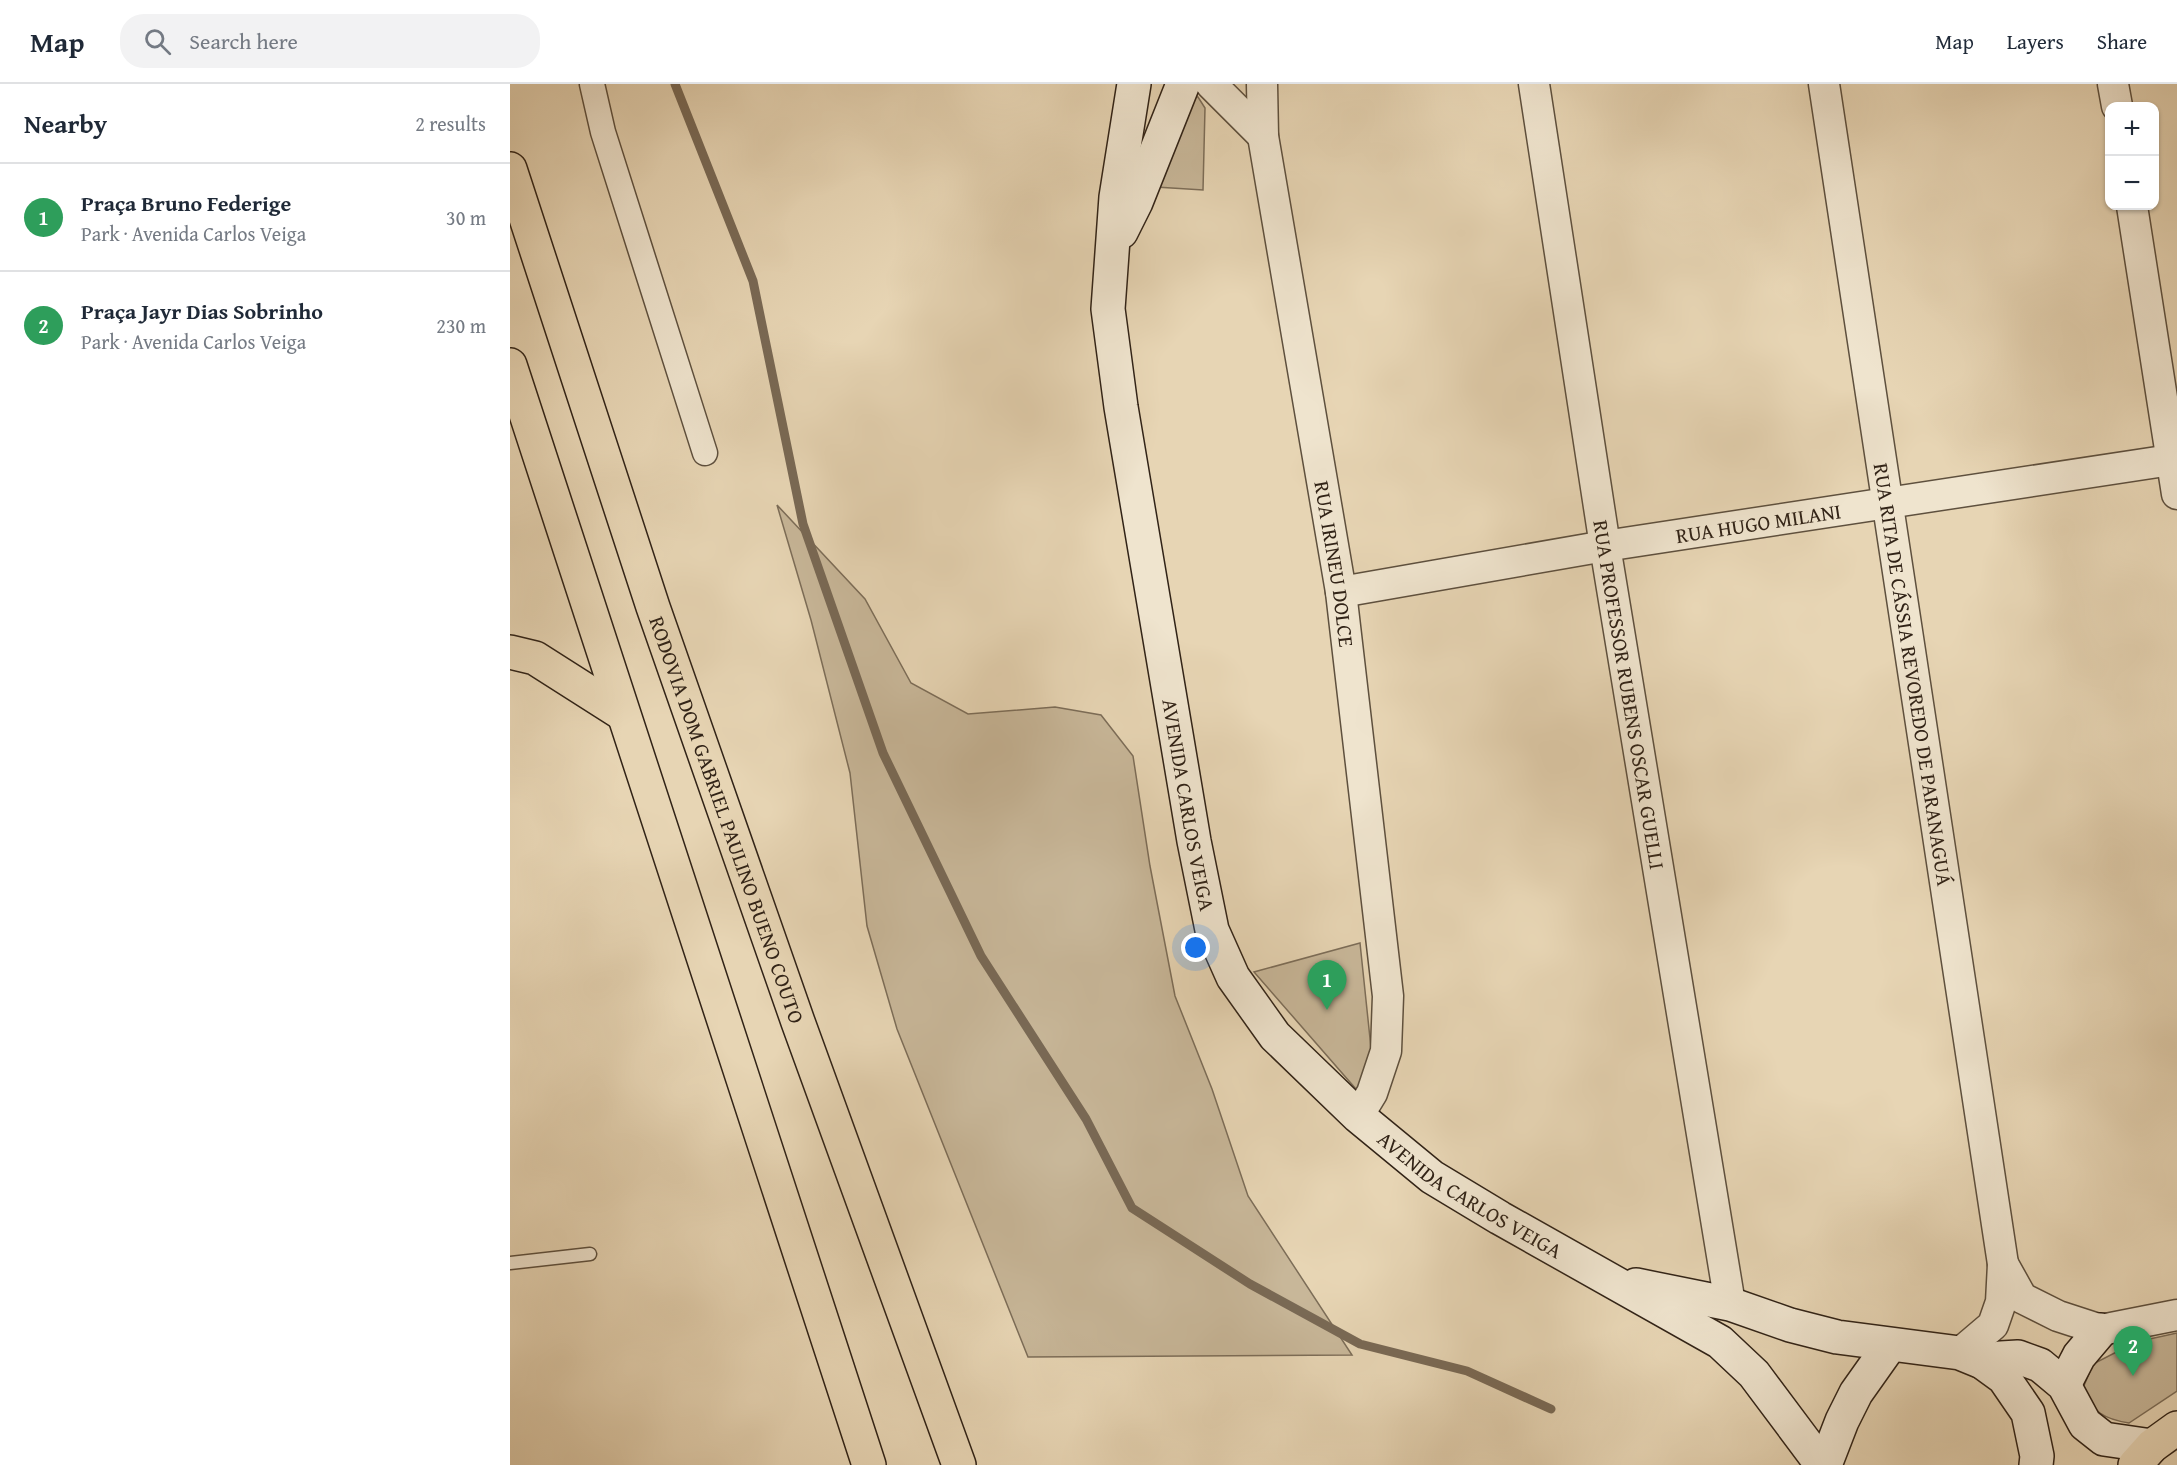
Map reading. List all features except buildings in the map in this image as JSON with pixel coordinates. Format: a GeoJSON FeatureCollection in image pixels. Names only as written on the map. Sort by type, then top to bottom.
{"type":"FeatureCollection","features":[{"type":"Feature","properties":{"kind":"highway","name":"RODOVIA DOM GABRIEL PAULINO BUENO COUTO"},"geometry":{"type":"LineString","coordinates":[[510,169],[657,618],[798,1022],[959,1465]]}},
{"type":"Feature","properties":{"kind":"highway"},"geometry":{"type":"LineString","coordinates":[[510,365],[869,1465]]}},
{"type":"Feature","properties":{"kind":"highway"},"geometry":{"type":"LineString","coordinates":[[510,652],[535,658],[623,714]]}},
{"type":"Feature","properties":{"kind":"main road","name":"AVENIDA CARLOS VEIGA"},"geometry":{"type":"LineString","coordinates":[[1134,84],[1116,197],[1108,309],[1121,407],[1194,841],[1212,930],[1233,977],[1275,1036],[1358,1116],[1432,1177],[1720,1342],[1754,1374],[1823,1465]]}},
{"type":"Feature","properties":{"kind":"main road","name":"AVENIDA CARLOS VEIGA"},"geometry":{"type":"LineString","coordinates":[[1113,246],[1136,202],[1183,84]]}},
{"type":"Feature","properties":{"kind":"main road","name":"AVENIDA CARLOS VEIGA"},"geometry":{"type":"LineString","coordinates":[[1614,1281],[1730,1304],[1808,1330],[1837,1337],[1971,1358],[2018,1357],[2040,1365],[2064,1385]]}},
{"type":"Feature","properties":{"kind":"main road"},"geometry":{"type":"LineString","coordinates":[[2101,1330],[2079,1356],[2064,1385],[2085,1424],[2104,1439],[2155,1446]]}},
{"type":"Feature","properties":{"kind":"main road"},"geometry":{"type":"LineString","coordinates":[[1823,1465],[1856,1393],[1890,1346]]}},
{"type":"Feature","properties":{"kind":"main road"},"geometry":{"type":"LineString","coordinates":[[1971,1358],[2004,1378],[2028,1413],[2037,1456],[2036,1465]]}},
{"type":"Feature","properties":{"kind":"street"},"geometry":{"type":"LineString","coordinates":[[592,84],[603,132],[705,453]]}},
{"type":"Feature","properties":{"kind":"street"},"geometry":{"type":"LineString","coordinates":[[1211,84],[1263,136]]}},
{"type":"Feature","properties":{"kind":"street","name":"RUA IRINEU DOLCE"},"geometry":{"type":"LineString","coordinates":[[1262,84],[1263,136],[1341,592],[1388,996],[1386,1051],[1372,1093],[1358,1116]]}},
{"type":"Feature","properties":{"kind":"street","name":"RUA PROFESSOR RUBENS OSCAR GUELLI"},"geometry":{"type":"LineString","coordinates":[[1534,84],[1605,546],[1730,1304]]}},
{"type":"Feature","properties":{"kind":"street","name":"RUA RITA DE CÁSSIA REVOREDO DE PARANAGUÁ"},"geometry":{"type":"LineString","coordinates":[[1824,84],[2003,1264]]}},
{"type":"Feature","properties":{"kind":"street"},"geometry":{"type":"LineString","coordinates":[[2113,84],[2116,102]]}},
{"type":"Feature","properties":{"kind":"street"},"geometry":{"type":"LineString","coordinates":[[2133,210],[2174,459],[2177,494]]}},
{"type":"Feature","properties":{"kind":"street","name":"RUA HUGO MILANI"},"geometry":{"type":"LineString","coordinates":[[1341,592],[1605,546],[2174,459]]}},
{"type":"Feature","properties":{"kind":"street"},"geometry":{"type":"LineString","coordinates":[[2003,1264],[2022,1298],[2058,1316],[2101,1330],[2177,1315]]}},
{"type":"Feature","properties":{"kind":"street"},"geometry":{"type":"LineString","coordinates":[[1971,1358],[1993,1325],[2001,1302],[2003,1264]]}},
{"type":"Feature","properties":{"kind":"lane"},"geometry":{"type":"LineString","coordinates":[[510,1263],[590,1254]]}},
{"type":"Feature","properties":{"kind":"shaded area"},"geometry":{"type":"Polygon","coordinates":[[[1186,96],[1198,97],[1205,108],[1203,190],[1156,187],[1186,96]]]}},
{"type":"Feature","properties":{"kind":"shaded area"},"geometry":{"type":"Polygon","coordinates":[[[777,505],[865,599],[911,683],[968,714],[1055,707],[1101,715],[1133,756],[1150,866],[1175,996],[1212,1089],[1248,1196],[1352,1355],[1028,1357],[897,1029],[867,926],[850,773],[811,620],[777,505]]]}},
{"type":"Feature","properties":{"kind":"shaded area"},"geometry":{"type":"Polygon","coordinates":[[[1360,943],[1371,1048],[1366,1078],[1356,1089],[1254,972],[1360,943]]]}},
{"type":"Feature","properties":{"kind":"shaded area"},"geometry":{"type":"Polygon","coordinates":[[[2177,1333],[2177,1391],[2129,1423],[2113,1419],[2095,1409],[2083,1388],[2093,1364],[2136,1342],[2177,1333]]]}},
{"type":"Feature","properties":{"kind":"waterway"},"geometry":{"type":"LineString","coordinates":[[675,84],[753,281],[803,524],[883,753],[981,956],[1086,1119],[1132,1208],[1250,1284],[1360,1344],[1467,1371],[1551,1409]]}},
{"type":"Feature","properties":{"kind":"place","name":"Praça Bruno Federige"},"geometry":{"type":"Point","coordinates":[1327,1010]}},
{"type":"Feature","properties":{"kind":"place","name":"Praça Jayr Dias Sobrinho"},"geometry":{"type":"Point","coordinates":[2133,1376]}}]}
